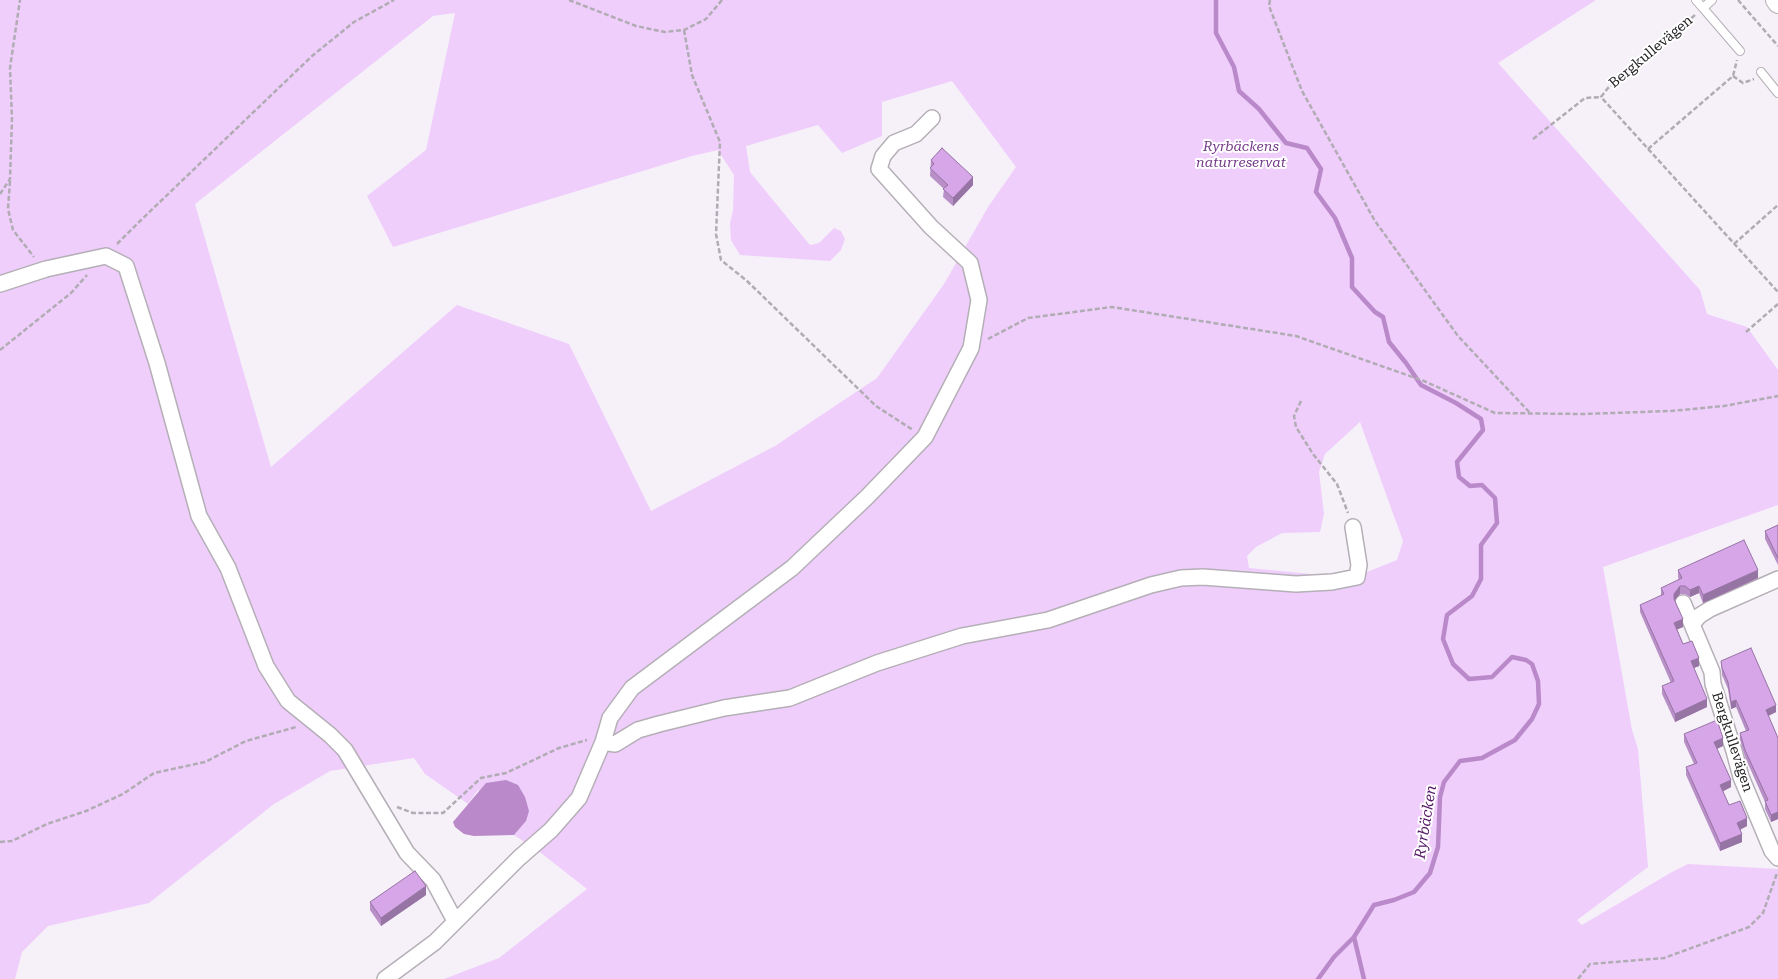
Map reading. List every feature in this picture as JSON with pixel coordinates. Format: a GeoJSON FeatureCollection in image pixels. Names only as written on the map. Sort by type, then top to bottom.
{"type":"FeatureCollection","features":[{"type":"Feature","properties":{"kind":"street"},"geometry":{"type":"LineString","coordinates":[[385,979],[435,942],[518,858],[551,830],[579,798],[604,739],[610,718],[632,688],[792,568],[867,497],[924,438],[971,348],[979,300],[970,263],[932,227],[879,169],[883,156],[894,143],[916,134],[932,118]]}},
{"type":"Feature","properties":{"kind":"street"},"geometry":{"type":"LineString","coordinates":[[0,284],[46,268],[106,256],[126,266],[157,363],[199,516],[228,568],[266,666],[288,701],[345,750],[407,852],[433,880],[455,921]]}},
{"type":"Feature","properties":{"kind":"street"},"geometry":{"type":"LineString","coordinates":[[604,739],[615,744],[638,730],[660,724],[724,708],[790,698],[877,663],[952,639],[1048,620],[1151,585],[1181,578],[1203,577],[1296,584],[1332,582],[1357,577],[1358,565],[1353,526]]}},
{"type":"Feature","properties":{"kind":"street"},"geometry":{"type":"LineString","coordinates":[[1692,624],[1699,616],[1710,609],[1778,578]]}},
{"type":"Feature","properties":{"kind":"street","name":"Bergkullevägen"},"geometry":{"type":"LineString","coordinates":[[1683,603],[1712,672],[1741,777],[1772,851],[1778,858]]}},
{"type":"Feature","properties":{"kind":"lane","name":"Bergkullevägen"},"geometry":{"type":"LineString","coordinates":[[1696,0],[1740,51]]}},
{"type":"Feature","properties":{"kind":"lane","name":"Bergkullevägen"},"geometry":{"type":"LineString","coordinates":[[1703,8],[1712,0]]}},
{"type":"Feature","properties":{"kind":"lane"},"geometry":{"type":"LineString","coordinates":[[1761,72],[1778,93]]}},
{"type":"Feature","properties":{"kind":"path"},"geometry":{"type":"LineString","coordinates":[[20,0],[10,68],[12,119],[8,209],[13,230],[27,249],[46,268]]}},
{"type":"Feature","properties":{"kind":"path"},"geometry":{"type":"LineString","coordinates":[[0,350],[71,292],[140,221],[312,56],[354,22],[394,0]]}},
{"type":"Feature","properties":{"kind":"path"},"geometry":{"type":"LineString","coordinates":[[569,0],[636,26],[665,32],[684,30],[706,19],[722,0]]}},
{"type":"Feature","properties":{"kind":"path"},"geometry":{"type":"LineString","coordinates":[[1270,0],[1268,6],[1302,91],[1375,221],[1458,336],[1531,414]]}},
{"type":"Feature","properties":{"kind":"path"},"geometry":{"type":"LineString","coordinates":[[1738,0],[1778,46]]}},
{"type":"Feature","properties":{"kind":"path","name":"Bergkullevägen"},"geometry":{"type":"LineString","coordinates":[[1533,139],[1584,98],[1601,97],[1608,88],[1703,8]]}},
{"type":"Feature","properties":{"kind":"path"},"geometry":{"type":"LineString","coordinates":[[684,30],[692,75],[720,142],[716,234],[721,260],[747,281],[876,406],[924,438]]}},
{"type":"Feature","properties":{"kind":"path"},"geometry":{"type":"LineString","coordinates":[[1648,149],[1733,76],[1740,51]]}},
{"type":"Feature","properties":{"kind":"path"},"geometry":{"type":"LineString","coordinates":[[1733,76],[1743,82],[1752,81],[1761,72]]}},
{"type":"Feature","properties":{"kind":"path","name":"Bergkullevägen"},"geometry":{"type":"LineString","coordinates":[[1601,97],[1778,292]]}},
{"type":"Feature","properties":{"kind":"path"},"geometry":{"type":"LineString","coordinates":[[0,194],[6,188],[10,179]]}},
{"type":"Feature","properties":{"kind":"path"},"geometry":{"type":"LineString","coordinates":[[1734,244],[1778,205]]}},
{"type":"Feature","properties":{"kind":"path"},"geometry":{"type":"LineString","coordinates":[[1746,332],[1778,304]]}},
{"type":"Feature","properties":{"kind":"path"},"geometry":{"type":"LineString","coordinates":[[971,348],[1028,318],[1112,307],[1296,336],[1424,381],[1496,413],[1584,414],[1671,411],[1724,406],[1778,396]]}},
{"type":"Feature","properties":{"kind":"path"},"geometry":{"type":"LineString","coordinates":[[1301,401],[1294,416],[1296,427],[1313,454],[1337,484],[1353,526]]}},
{"type":"Feature","properties":{"kind":"path"},"geometry":{"type":"LineString","coordinates":[[0,842],[12,841],[47,824],[86,811],[123,794],[154,774],[204,762],[246,741],[314,723]]}},
{"type":"Feature","properties":{"kind":"path"},"geometry":{"type":"LineString","coordinates":[[374,798],[413,813],[443,813],[481,778],[506,774],[559,748],[604,739]]}},
{"type":"Feature","properties":{"kind":"path"},"geometry":{"type":"LineString","coordinates":[[1578,979],[1590,964],[1664,958],[1749,927],[1763,914],[1778,869]]}},
{"type":"Feature","properties":{"kind":"green space","name":"Ryrbäckens naturreservat"},"geometry":{"type":"Polygon","coordinates":[[[0,0],[1596,0],[1498,63],[1700,290],[1707,314],[1747,327],[1778,370],[1778,505],[1603,567],[1632,730],[1638,749],[1648,867],[1577,920],[1582,925],[1688,864],[1778,869],[1778,979],[444,979],[499,958],[587,889],[541,853],[514,835],[526,821],[478,790],[468,804],[425,774],[414,758],[330,771],[274,804],[149,903],[48,926],[22,952],[15,979],[0,979],[0,0]],[[455,13],[433,16],[195,204],[271,467],[457,305],[569,344],[651,511],[775,446],[877,378],[944,284],[988,207],[1016,167],[952,81],[882,102],[882,136],[842,153],[818,125],[746,146],[750,172],[809,244],[819,243],[834,228],[841,231],[845,239],[841,250],[830,261],[740,255],[731,240],[730,223],[733,211],[734,175],[718,150],[692,156],[393,247],[367,196],[426,150],[455,13]],[[1360,422],[1325,454],[1319,472],[1324,514],[1320,532],[1282,533],[1256,547],[1247,556],[1249,568],[1352,578],[1397,560],[1403,541],[1360,422]]]}},
{"type":"Feature","properties":{"kind":"shaded area"},"geometry":{"type":"Polygon","coordinates":[[[506,780],[518,785],[525,797],[529,811],[526,821],[514,835],[474,836],[464,834],[455,827],[453,822],[486,783],[506,780]]]}},
{"type":"Feature","properties":{"kind":"building"},"geometry":{"type":"Polygon","coordinates":[[[942,148],[973,177],[953,198],[943,189],[948,185],[930,168],[934,164],[931,160],[942,148]]]}},
{"type":"Feature","properties":{"kind":"building"},"geometry":{"type":"Polygon","coordinates":[[[1778,525],[1778,558],[1765,531],[1778,525]]]}},
{"type":"Feature","properties":{"kind":"building"},"geometry":{"type":"Polygon","coordinates":[[[1744,540],[1758,570],[1703,595],[1699,586],[1690,590],[1685,586],[1680,586],[1674,594],[1674,599],[1683,619],[1674,623],[1683,644],[1692,641],[1699,658],[1691,661],[1707,699],[1675,714],[1662,686],[1674,681],[1640,605],[1664,594],[1661,588],[1682,578],[1678,570],[1744,540]]]}},
{"type":"Feature","properties":{"kind":"building"},"geometry":{"type":"Polygon","coordinates":[[[1751,648],[1776,705],[1766,710],[1778,738],[1778,812],[1771,815],[1765,801],[1768,800],[1745,750],[1740,733],[1749,730],[1736,700],[1731,702],[1728,682],[1721,661],[1751,648]]]}},
{"type":"Feature","properties":{"kind":"building"},"geometry":{"type":"Polygon","coordinates":[[[1717,720],[1723,738],[1714,742],[1731,780],[1720,785],[1729,805],[1740,801],[1747,818],[1737,823],[1742,834],[1720,843],[1686,767],[1697,763],[1684,734],[1717,720]]]}},
{"type":"Feature","properties":{"kind":"building"},"geometry":{"type":"Polygon","coordinates":[[[415,871],[426,886],[381,918],[370,902],[415,871]]]}},
{"type":"Feature","properties":{"kind":"waterway","name":"Ryrbäcken"},"geometry":{"type":"LineString","coordinates":[[1216,0],[1216,33],[1234,67],[1239,91],[1259,109],[1286,143],[1307,148],[1321,169],[1316,192],[1335,218],[1352,258],[1352,287],[1375,312],[1383,317],[1389,342],[1421,385],[1456,403],[1481,419],[1483,430],[1457,462],[1459,477],[1470,486],[1482,485],[1495,498],[1497,523],[1481,545],[1481,579],[1472,596],[1447,615],[1443,639],[1453,664],[1469,679],[1492,677],[1512,657],[1526,660],[1532,664],[1538,681],[1539,704],[1532,719],[1515,740],[1482,758],[1460,761],[1444,782],[1440,797],[1438,847],[1430,873],[1414,892],[1374,905],[1354,937],[1334,957],[1318,979]]}},
{"type":"Feature","properties":{"kind":"waterway"},"geometry":{"type":"LineString","coordinates":[[1354,937],[1364,979]]}}]}
